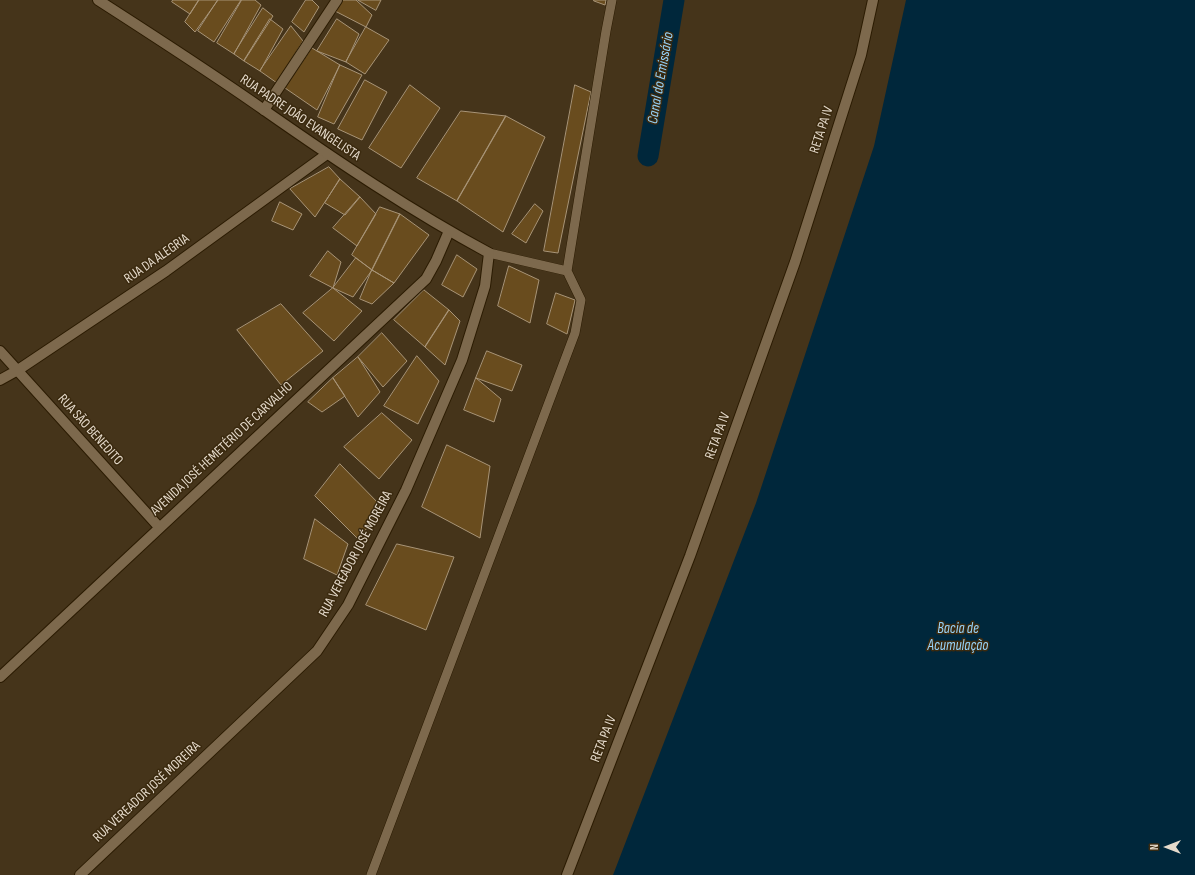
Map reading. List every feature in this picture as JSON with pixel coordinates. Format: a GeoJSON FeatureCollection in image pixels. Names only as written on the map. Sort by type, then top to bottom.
{"type":"FeatureCollection","features":[{"type":"Feature","properties":{"kind":"street","name":"RUA PADRE JOÃO EVANGELISTA"},"geometry":{"type":"LineString","coordinates":[[98,0],[264,110],[327,154],[449,231],[489,253]]}},
{"type":"Feature","properties":{"kind":"street"},"geometry":{"type":"LineString","coordinates":[[264,110],[337,0]]}},
{"type":"Feature","properties":{"kind":"street","name":"RETA PA IV"},"geometry":{"type":"LineString","coordinates":[[567,875],[690,556],[795,262],[861,55],[873,0]]}},
{"type":"Feature","properties":{"kind":"street","name":"RUA DA ALEGRIA"},"geometry":{"type":"LineString","coordinates":[[0,380],[18,370],[166,271],[327,154]]}},
{"type":"Feature","properties":{"kind":"street","name":"AVENIDA JOSÉ HEMETÉRIO DE CARVALHO"},"geometry":{"type":"LineString","coordinates":[[0,677],[426,279],[436,261],[449,231]]}},
{"type":"Feature","properties":{"kind":"street","name":"RUA VEREADOR JOSÉ MOREIRA"},"geometry":{"type":"LineString","coordinates":[[80,875],[318,650],[348,605],[406,490],[462,360],[485,286],[489,253]]}},
{"type":"Feature","properties":{"kind":"street","name":"RUA SÃO BENEDITO"},"geometry":{"type":"LineString","coordinates":[[0,351],[159,527]]}},
{"type":"Feature","properties":{"kind":"lane"},"geometry":{"type":"LineString","coordinates":[[371,875],[575,333],[581,300],[568,271],[612,0]]}},
{"type":"Feature","properties":{"kind":"lane"},"geometry":{"type":"LineString","coordinates":[[489,253],[568,271]]}},
{"type":"Feature","properties":{"kind":"water","name":"Bacia de Acumulação"},"geometry":{"type":"Polygon","coordinates":[[[906,0],[1195,0],[1195,875],[613,875],[756,503],[874,146],[906,0]]]}},
{"type":"Feature","properties":{"kind":"building"},"geometry":{"type":"Polygon","coordinates":[[[173,0],[199,0],[190,14],[172,2],[173,0]]]}},
{"type":"Feature","properties":{"kind":"building"},"geometry":{"type":"Polygon","coordinates":[[[199,0],[218,0],[195,32],[185,22],[199,0]]]}},
{"type":"Feature","properties":{"kind":"building"},"geometry":{"type":"Polygon","coordinates":[[[218,0],[241,0],[214,42],[198,31],[218,0]]]}},
{"type":"Feature","properties":{"kind":"building"},"geometry":{"type":"Polygon","coordinates":[[[242,0],[255,0],[261,5],[234,54],[217,43],[242,0]]]}},
{"type":"Feature","properties":{"kind":"building"},"geometry":{"type":"Polygon","coordinates":[[[306,0],[312,0],[319,7],[304,32],[292,22],[306,0]]]}},
{"type":"Feature","properties":{"kind":"building"},"geometry":{"type":"Polygon","coordinates":[[[343,0],[356,0],[372,15],[366,27],[335,11],[343,0]]]}},
{"type":"Feature","properties":{"kind":"building"},"geometry":{"type":"Polygon","coordinates":[[[358,0],[381,0],[376,10],[358,0]]]}},
{"type":"Feature","properties":{"kind":"building"},"geometry":{"type":"Polygon","coordinates":[[[606,0],[605,5],[594,1],[606,0]]]}},
{"type":"Feature","properties":{"kind":"building"},"geometry":{"type":"Polygon","coordinates":[[[263,8],[273,16],[244,61],[234,54],[263,8]]]}},
{"type":"Feature","properties":{"kind":"building"},"geometry":{"type":"Polygon","coordinates":[[[270,19],[283,29],[260,71],[244,61],[270,19]]]}},
{"type":"Feature","properties":{"kind":"building"},"geometry":{"type":"Polygon","coordinates":[[[337,19],[359,34],[346,62],[317,51],[337,19]]]}},
{"type":"Feature","properties":{"kind":"building"},"geometry":{"type":"Polygon","coordinates":[[[291,26],[303,41],[277,83],[260,71],[291,26]]]}},
{"type":"Feature","properties":{"kind":"building"},"geometry":{"type":"Polygon","coordinates":[[[366,27],[389,40],[365,74],[346,62],[366,27]]]}},
{"type":"Feature","properties":{"kind":"building"},"geometry":{"type":"Polygon","coordinates":[[[312,48],[340,65],[317,110],[285,88],[312,48]]]}},
{"type":"Feature","properties":{"kind":"building"},"geometry":{"type":"Polygon","coordinates":[[[340,65],[362,75],[334,124],[318,117],[340,65]]]}},
{"type":"Feature","properties":{"kind":"building"},"geometry":{"type":"Polygon","coordinates":[[[365,80],[387,92],[362,140],[338,129],[365,80]]]}},
{"type":"Feature","properties":{"kind":"building"},"geometry":{"type":"Polygon","coordinates":[[[410,85],[440,108],[401,168],[369,148],[410,85]]]}},
{"type":"Feature","properties":{"kind":"building"},"geometry":{"type":"Polygon","coordinates":[[[575,85],[591,92],[558,253],[544,251],[575,85]]]}},
{"type":"Feature","properties":{"kind":"building"},"geometry":{"type":"Polygon","coordinates":[[[461,111],[506,116],[457,201],[417,178],[461,111]]]}},
{"type":"Feature","properties":{"kind":"building"},"geometry":{"type":"Polygon","coordinates":[[[506,116],[545,137],[503,232],[457,201],[506,116]]]}},
{"type":"Feature","properties":{"kind":"building"},"geometry":{"type":"Polygon","coordinates":[[[329,167],[340,179],[315,217],[290,189],[329,167]]]}},
{"type":"Feature","properties":{"kind":"building"},"geometry":{"type":"Polygon","coordinates":[[[340,179],[360,197],[345,215],[325,203],[340,179]]]}},
{"type":"Feature","properties":{"kind":"building"},"geometry":{"type":"Polygon","coordinates":[[[360,197],[376,214],[357,246],[333,228],[360,197]]]}},
{"type":"Feature","properties":{"kind":"building"},"geometry":{"type":"Polygon","coordinates":[[[280,202],[302,214],[293,230],[272,221],[280,202]]]}},
{"type":"Feature","properties":{"kind":"building"},"geometry":{"type":"Polygon","coordinates":[[[535,204],[543,211],[526,243],[512,234],[535,204]]]}},
{"type":"Feature","properties":{"kind":"building"},"geometry":{"type":"Polygon","coordinates":[[[380,207],[400,214],[372,270],[352,255],[380,207]]]}},
{"type":"Feature","properties":{"kind":"building"},"geometry":{"type":"Polygon","coordinates":[[[400,214],[429,235],[394,283],[372,270],[400,214]]]}},
{"type":"Feature","properties":{"kind":"building"},"geometry":{"type":"Polygon","coordinates":[[[328,251],[341,262],[333,288],[310,276],[328,251]]]}},
{"type":"Feature","properties":{"kind":"building"},"geometry":{"type":"Polygon","coordinates":[[[457,255],[477,269],[463,297],[442,285],[457,255]]]}},
{"type":"Feature","properties":{"kind":"building"},"geometry":{"type":"Polygon","coordinates":[[[356,258],[372,270],[353,297],[333,288],[356,258]]]}},
{"type":"Feature","properties":{"kind":"building"},"geometry":{"type":"Polygon","coordinates":[[[509,266],[539,280],[530,323],[498,306],[509,266]]]}},
{"type":"Feature","properties":{"kind":"building"},"geometry":{"type":"Polygon","coordinates":[[[372,270],[394,283],[372,304],[360,299],[372,270]]]}},
{"type":"Feature","properties":{"kind":"building"},"geometry":{"type":"Polygon","coordinates":[[[333,288],[362,311],[334,341],[303,313],[333,288]]]}},
{"type":"Feature","properties":{"kind":"building"},"geometry":{"type":"Polygon","coordinates":[[[424,290],[449,310],[425,347],[394,320],[424,290]]]}},
{"type":"Feature","properties":{"kind":"building"},"geometry":{"type":"Polygon","coordinates":[[[556,293],[575,300],[567,334],[547,324],[556,293]]]}},
{"type":"Feature","properties":{"kind":"building"},"geometry":{"type":"Polygon","coordinates":[[[281,304],[323,351],[281,385],[237,330],[281,304]]]}},
{"type":"Feature","properties":{"kind":"building"},"geometry":{"type":"Polygon","coordinates":[[[449,310],[460,321],[445,365],[425,347],[449,310]]]}},
{"type":"Feature","properties":{"kind":"building"},"geometry":{"type":"Polygon","coordinates":[[[382,333],[407,361],[383,387],[358,357],[382,333]]]}},
{"type":"Feature","properties":{"kind":"building"},"geometry":{"type":"Polygon","coordinates":[[[487,351],[522,365],[512,391],[476,378],[487,351]]]}},
{"type":"Feature","properties":{"kind":"building"},"geometry":{"type":"Polygon","coordinates":[[[417,356],[439,381],[418,424],[384,406],[417,356]]]}},
{"type":"Feature","properties":{"kind":"building"},"geometry":{"type":"Polygon","coordinates":[[[358,357],[380,392],[358,417],[333,378],[358,357]]]}},
{"type":"Feature","properties":{"kind":"building"},"geometry":{"type":"Polygon","coordinates":[[[333,378],[345,396],[322,412],[308,402],[333,378]]]}},
{"type":"Feature","properties":{"kind":"building"},"geometry":{"type":"Polygon","coordinates":[[[476,378],[501,399],[494,422],[464,410],[476,378]]]}},
{"type":"Feature","properties":{"kind":"building"},"geometry":{"type":"Polygon","coordinates":[[[382,413],[412,440],[379,479],[344,447],[382,413]]]}},
{"type":"Feature","properties":{"kind":"building"},"geometry":{"type":"Polygon","coordinates":[[[447,445],[490,466],[480,538],[422,507],[447,445]]]}},
{"type":"Feature","properties":{"kind":"building"},"geometry":{"type":"Polygon","coordinates":[[[340,464],[381,506],[359,540],[315,496],[340,464]]]}},
{"type":"Feature","properties":{"kind":"building"},"geometry":{"type":"Polygon","coordinates":[[[315,519],[348,544],[337,575],[304,559],[315,519]]]}},
{"type":"Feature","properties":{"kind":"building"},"geometry":{"type":"Polygon","coordinates":[[[397,544],[454,557],[426,630],[366,605],[397,544]]]}},
{"type":"Feature","properties":{"kind":"waterway","name":"Canal do Emissário"},"geometry":{"type":"LineString","coordinates":[[648,156],[674,0]]}}]}
